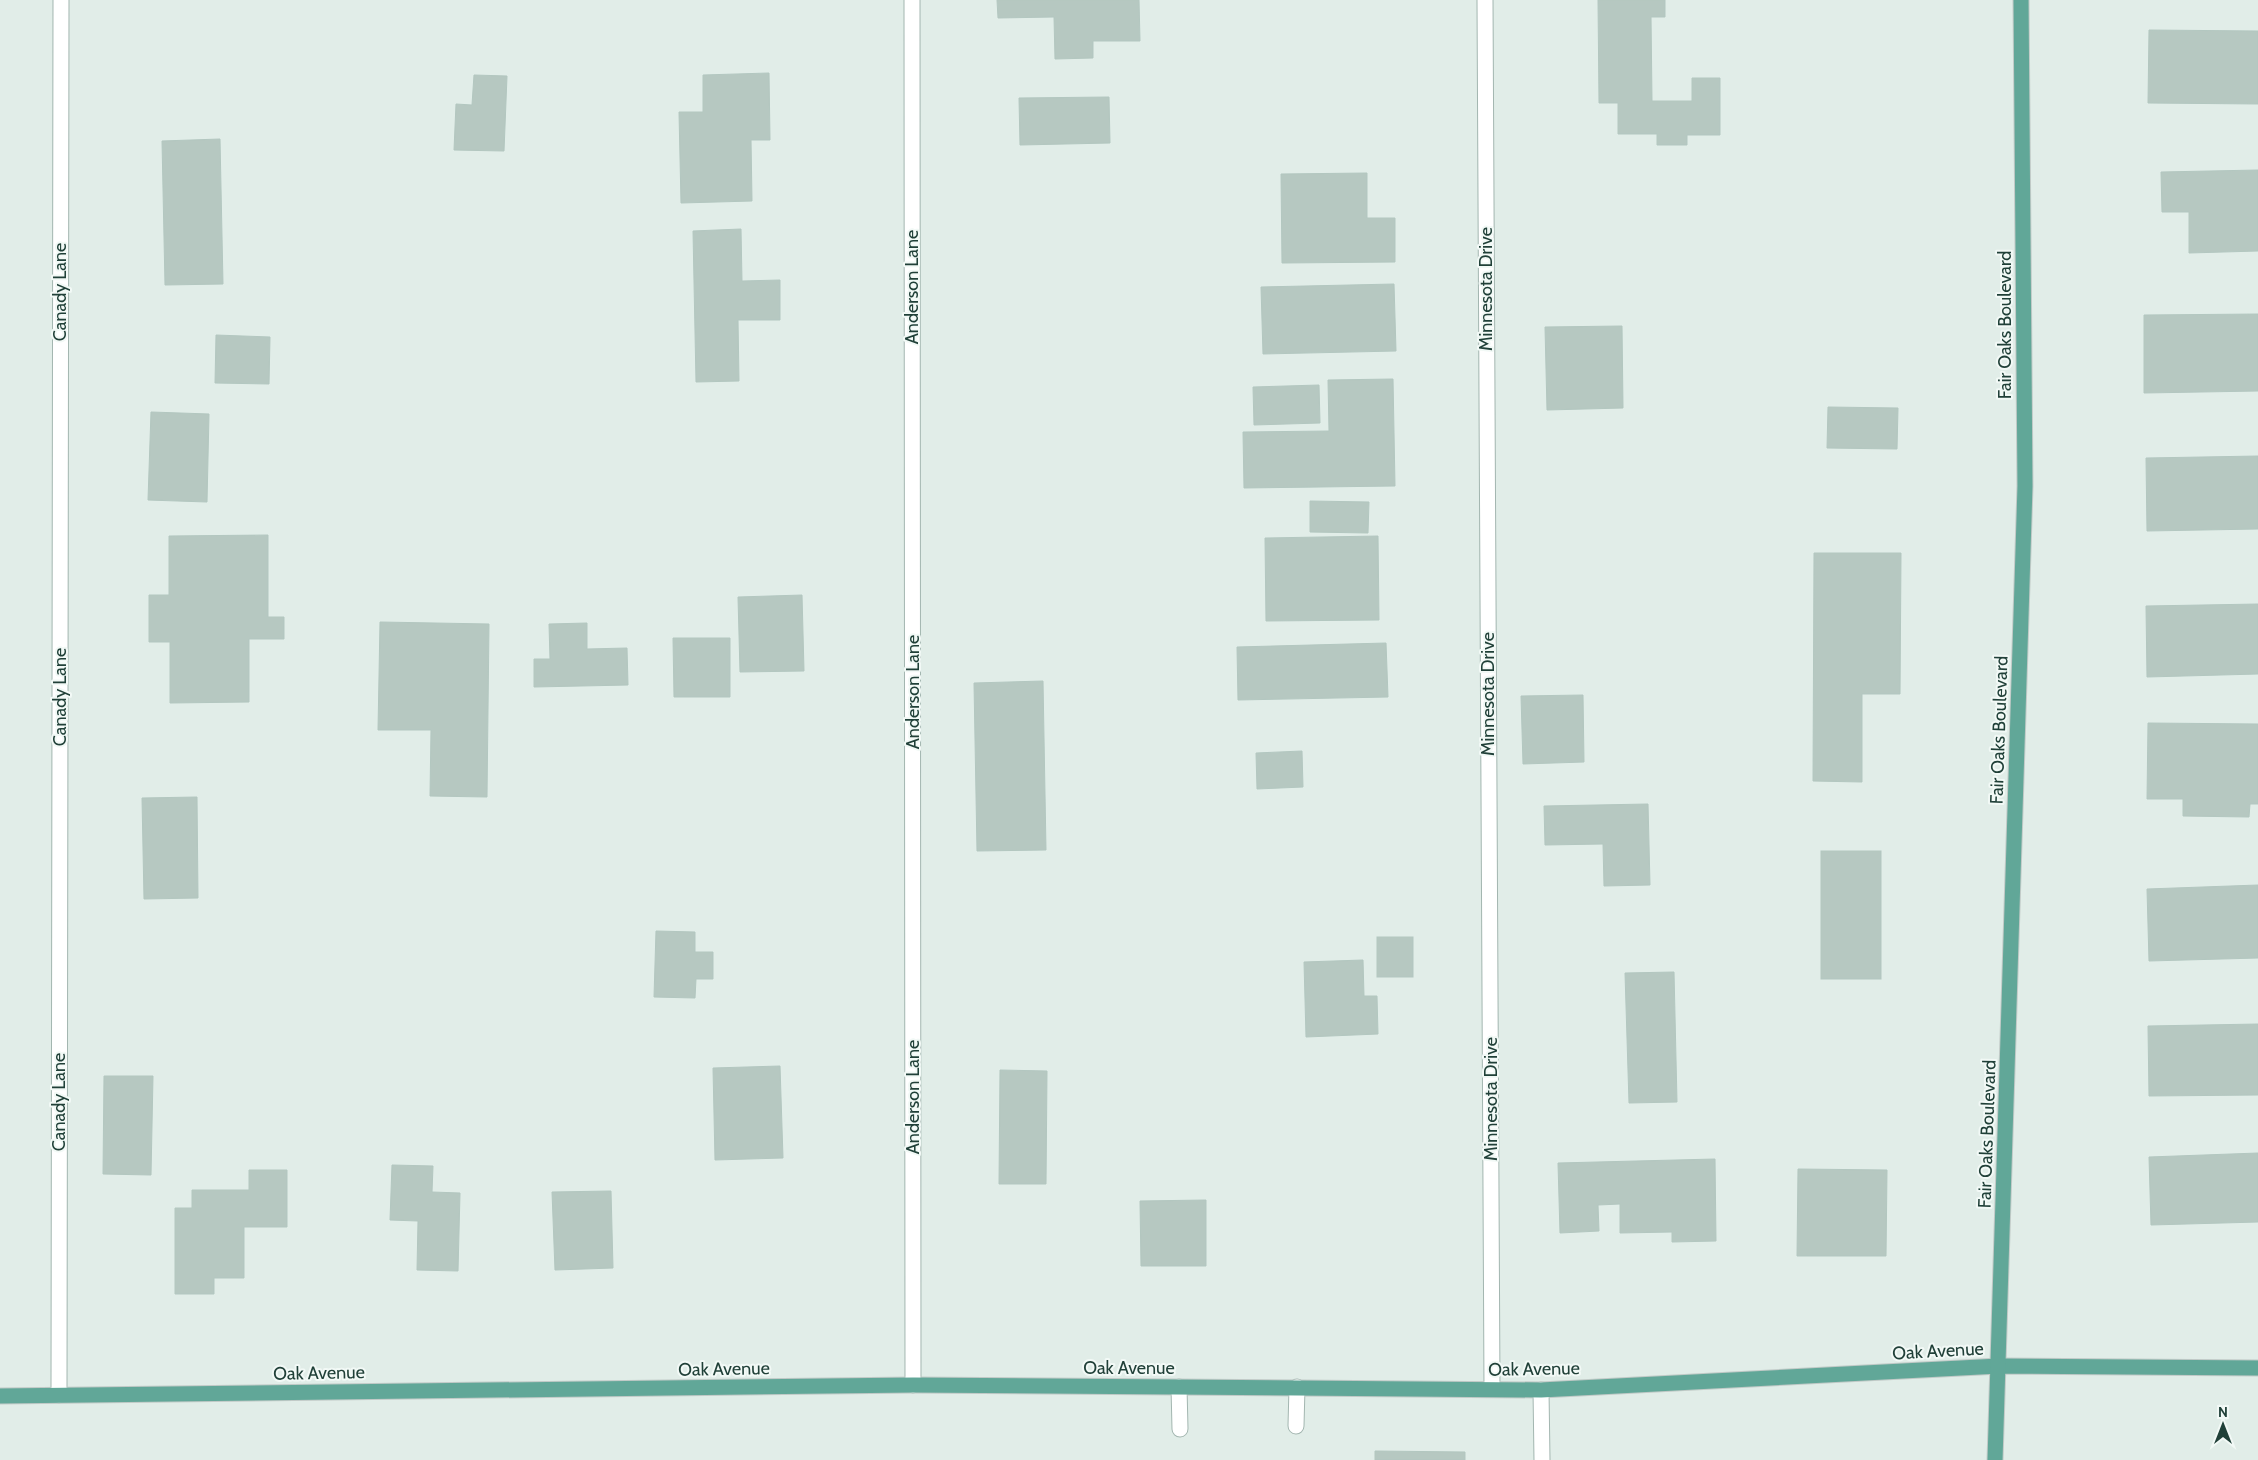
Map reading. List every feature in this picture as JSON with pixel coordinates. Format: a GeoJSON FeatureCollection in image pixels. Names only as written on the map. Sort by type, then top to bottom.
{"type":"FeatureCollection","features":[{"type":"Feature","properties":{"kind":"main road","name":"Fair Oaks Boulevard"},"geometry":{"type":"LineString","coordinates":[[1995,1460],[2025,486],[2021,0]]}},
{"type":"Feature","properties":{"kind":"main road","name":"Oak Avenue"},"geometry":{"type":"LineString","coordinates":[[0,1396],[913,1385],[1541,1390],[1998,1366],[2258,1368]]}},
{"type":"Feature","properties":{"kind":"street","name":"Canady Lane"},"geometry":{"type":"LineString","coordinates":[[59,1395],[61,0]]}},
{"type":"Feature","properties":{"kind":"street","name":"Anderson Lane"},"geometry":{"type":"LineString","coordinates":[[912,0],[913,1385]]}},
{"type":"Feature","properties":{"kind":"street","name":"Minnesota Drive"},"geometry":{"type":"LineString","coordinates":[[1485,0],[1492,1389]]}},
{"type":"Feature","properties":{"kind":"street"},"geometry":{"type":"LineString","coordinates":[[1179,1387],[1180,1429]]}},
{"type":"Feature","properties":{"kind":"street"},"geometry":{"type":"LineString","coordinates":[[1296,1426],[1297,1387]]}},
{"type":"Feature","properties":{"kind":"street"},"geometry":{"type":"LineString","coordinates":[[1541,1390],[1542,1460]]}},
{"type":"Feature","properties":{"kind":"building"},"geometry":{"type":"Polygon","coordinates":[[[997,0],[1139,0],[1140,41],[1093,41],[1093,58],[1055,59],[1054,17],[998,18],[997,0]]]}},
{"type":"Feature","properties":{"kind":"building"},"geometry":{"type":"Polygon","coordinates":[[[1598,0],[1665,0],[1665,17],[1651,17],[1652,101],[1692,101],[1692,78],[1720,78],[1720,135],[1687,135],[1687,145],[1657,145],[1657,134],[1618,134],[1618,103],[1599,103],[1598,0]]]}},
{"type":"Feature","properties":{"kind":"building"},"geometry":{"type":"Polygon","coordinates":[[[2149,30],[2258,31],[2258,104],[2148,103],[2149,30]]]}},
{"type":"Feature","properties":{"kind":"building"},"geometry":{"type":"Polygon","coordinates":[[[769,73],[770,140],[751,140],[752,201],[681,203],[679,112],[703,112],[703,75],[769,73]]]}},
{"type":"Feature","properties":{"kind":"building"},"geometry":{"type":"Polygon","coordinates":[[[474,75],[507,76],[504,151],[454,150],[456,104],[472,105],[474,75]]]}},
{"type":"Feature","properties":{"kind":"building"},"geometry":{"type":"Polygon","coordinates":[[[1109,97],[1110,143],[1020,145],[1019,98],[1109,97]]]}},
{"type":"Feature","properties":{"kind":"building"},"geometry":{"type":"Polygon","coordinates":[[[220,139],[223,284],[165,285],[162,141],[220,139]]]}},
{"type":"Feature","properties":{"kind":"building"},"geometry":{"type":"Polygon","coordinates":[[[2258,170],[2258,251],[2189,253],[2189,212],[2162,212],[2161,172],[2258,170]]]}},
{"type":"Feature","properties":{"kind":"building"},"geometry":{"type":"Polygon","coordinates":[[[1367,173],[1367,218],[1395,218],[1395,262],[1282,263],[1281,174],[1367,173]]]}},
{"type":"Feature","properties":{"kind":"building"},"geometry":{"type":"Polygon","coordinates":[[[741,229],[742,281],[780,280],[780,320],[738,320],[739,381],[696,382],[693,231],[741,229]]]}},
{"type":"Feature","properties":{"kind":"building"},"geometry":{"type":"Polygon","coordinates":[[[1394,284],[1396,351],[1263,354],[1261,287],[1394,284]]]}},
{"type":"Feature","properties":{"kind":"building"},"geometry":{"type":"Polygon","coordinates":[[[2258,314],[2258,391],[2144,393],[2144,315],[2258,314]]]}},
{"type":"Feature","properties":{"kind":"building"},"geometry":{"type":"Polygon","coordinates":[[[1622,326],[1623,408],[1547,410],[1545,327],[1622,326]]]}},
{"type":"Feature","properties":{"kind":"building"},"geometry":{"type":"Polygon","coordinates":[[[216,335],[270,337],[269,384],[215,383],[216,335]]]}},
{"type":"Feature","properties":{"kind":"building"},"geometry":{"type":"Polygon","coordinates":[[[1393,379],[1395,486],[1244,488],[1243,432],[1329,431],[1328,380],[1393,379]]]}},
{"type":"Feature","properties":{"kind":"building"},"geometry":{"type":"Polygon","coordinates":[[[1319,385],[1320,423],[1254,425],[1253,387],[1319,385]]]}},
{"type":"Feature","properties":{"kind":"building"},"geometry":{"type":"Polygon","coordinates":[[[1828,407],[1898,408],[1897,449],[1827,448],[1828,407]]]}},
{"type":"Feature","properties":{"kind":"building"},"geometry":{"type":"Polygon","coordinates":[[[151,412],[209,414],[207,502],[148,500],[151,412]]]}},
{"type":"Feature","properties":{"kind":"building"},"geometry":{"type":"Polygon","coordinates":[[[2258,456],[2258,529],[2147,531],[2146,458],[2258,456]]]}},
{"type":"Feature","properties":{"kind":"building"},"geometry":{"type":"Polygon","coordinates":[[[1310,501],[1369,502],[1368,533],[1310,532],[1310,501]]]}},
{"type":"Feature","properties":{"kind":"building"},"geometry":{"type":"Polygon","coordinates":[[[268,535],[268,617],[284,617],[284,639],[249,639],[249,702],[170,703],[170,642],[149,642],[149,595],[169,595],[169,536],[268,535]]]}},
{"type":"Feature","properties":{"kind":"building"},"geometry":{"type":"Polygon","coordinates":[[[1378,536],[1379,620],[1266,621],[1265,538],[1378,536]]]}},
{"type":"Feature","properties":{"kind":"building"},"geometry":{"type":"Polygon","coordinates":[[[1814,553],[1901,553],[1900,694],[1862,694],[1862,782],[1813,781],[1814,553]]]}},
{"type":"Feature","properties":{"kind":"building"},"geometry":{"type":"Polygon","coordinates":[[[802,595],[804,671],[740,672],[738,597],[802,595]]]}},
{"type":"Feature","properties":{"kind":"building"},"geometry":{"type":"Polygon","coordinates":[[[2258,604],[2258,674],[2147,677],[2146,606],[2258,604]]]}},
{"type":"Feature","properties":{"kind":"building"},"geometry":{"type":"Polygon","coordinates":[[[380,622],[489,624],[487,797],[430,796],[431,730],[378,730],[380,622]]]}},
{"type":"Feature","properties":{"kind":"building"},"geometry":{"type":"Polygon","coordinates":[[[587,623],[587,649],[627,648],[628,685],[534,687],[534,659],[550,659],[549,624],[587,623]]]}},
{"type":"Feature","properties":{"kind":"building"},"geometry":{"type":"Polygon","coordinates":[[[673,638],[730,638],[730,697],[674,697],[673,638]]]}},
{"type":"Feature","properties":{"kind":"building"},"geometry":{"type":"Polygon","coordinates":[[[1386,643],[1388,697],[1238,700],[1237,647],[1386,643]]]}},
{"type":"Feature","properties":{"kind":"building"},"geometry":{"type":"Polygon","coordinates":[[[1043,681],[1046,850],[977,851],[974,683],[1043,681]]]}},
{"type":"Feature","properties":{"kind":"building"},"geometry":{"type":"Polygon","coordinates":[[[1583,695],[1584,762],[1523,764],[1521,696],[1583,695]]]}},
{"type":"Feature","properties":{"kind":"building"},"geometry":{"type":"Polygon","coordinates":[[[2148,723],[2258,724],[2258,804],[2250,804],[2249,817],[2183,816],[2183,799],[2147,799],[2148,723]]]}},
{"type":"Feature","properties":{"kind":"building"},"geometry":{"type":"Polygon","coordinates":[[[1302,751],[1303,787],[1257,789],[1256,753],[1302,751]]]}},
{"type":"Feature","properties":{"kind":"building"},"geometry":{"type":"Polygon","coordinates":[[[197,797],[198,898],[144,899],[142,798],[197,797]]]}},
{"type":"Feature","properties":{"kind":"building"},"geometry":{"type":"Polygon","coordinates":[[[1648,804],[1650,885],[1604,886],[1603,844],[1545,845],[1544,806],[1648,804]]]}},
{"type":"Feature","properties":{"kind":"building"},"geometry":{"type":"Polygon","coordinates":[[[1821,851],[1881,851],[1881,979],[1821,979],[1821,851]]]}},
{"type":"Feature","properties":{"kind":"building"},"geometry":{"type":"Polygon","coordinates":[[[2258,885],[2258,958],[2149,961],[2147,889],[2258,885]]]}},
{"type":"Feature","properties":{"kind":"building"},"geometry":{"type":"Polygon","coordinates":[[[656,931],[695,932],[695,952],[713,952],[713,979],[696,979],[695,998],[654,997],[656,931]]]}},
{"type":"Feature","properties":{"kind":"building"},"geometry":{"type":"Polygon","coordinates":[[[1377,937],[1413,937],[1413,977],[1377,977],[1377,937]]]}},
{"type":"Feature","properties":{"kind":"building"},"geometry":{"type":"Polygon","coordinates":[[[1363,960],[1364,996],[1377,996],[1378,1034],[1306,1037],[1304,962],[1363,960]]]}},
{"type":"Feature","properties":{"kind":"building"},"geometry":{"type":"Polygon","coordinates":[[[1674,972],[1677,1102],[1629,1103],[1625,973],[1674,972]]]}},
{"type":"Feature","properties":{"kind":"building"},"geometry":{"type":"Polygon","coordinates":[[[2258,1024],[2258,1095],[2149,1096],[2148,1026],[2258,1024]]]}},
{"type":"Feature","properties":{"kind":"building"},"geometry":{"type":"Polygon","coordinates":[[[780,1066],[783,1158],[715,1160],[713,1068],[780,1066]]]}},
{"type":"Feature","properties":{"kind":"building"},"geometry":{"type":"Polygon","coordinates":[[[1000,1070],[1047,1071],[1046,1184],[999,1184],[1000,1070]]]}},
{"type":"Feature","properties":{"kind":"building"},"geometry":{"type":"Polygon","coordinates":[[[104,1076],[153,1076],[151,1175],[103,1174],[104,1076]]]}},
{"type":"Feature","properties":{"kind":"building"},"geometry":{"type":"Polygon","coordinates":[[[2258,1153],[2258,1222],[2151,1225],[2149,1157],[2258,1153]]]}},
{"type":"Feature","properties":{"kind":"building"},"geometry":{"type":"Polygon","coordinates":[[[1715,1159],[1716,1241],[1672,1242],[1672,1232],[1620,1233],[1620,1204],[1598,1205],[1599,1231],[1560,1233],[1558,1163],[1715,1159]]]}},
{"type":"Feature","properties":{"kind":"building"},"geometry":{"type":"Polygon","coordinates":[[[392,1165],[433,1166],[432,1192],[460,1193],[458,1271],[417,1270],[418,1221],[390,1220],[392,1165]]]}},
{"type":"Feature","properties":{"kind":"building"},"geometry":{"type":"Polygon","coordinates":[[[1798,1169],[1887,1170],[1886,1256],[1797,1256],[1798,1169]]]}},
{"type":"Feature","properties":{"kind":"building"},"geometry":{"type":"Polygon","coordinates":[[[249,1170],[287,1170],[287,1227],[244,1227],[244,1278],[214,1278],[214,1294],[175,1294],[175,1208],[192,1208],[192,1190],[249,1190],[249,1170]]]}},
{"type":"Feature","properties":{"kind":"building"},"geometry":{"type":"Polygon","coordinates":[[[611,1191],[613,1268],[555,1270],[552,1192],[611,1191]]]}},
{"type":"Feature","properties":{"kind":"building"},"geometry":{"type":"Polygon","coordinates":[[[1206,1200],[1206,1266],[1141,1266],[1140,1201],[1206,1200]]]}},
{"type":"Feature","properties":{"kind":"building"},"geometry":{"type":"Polygon","coordinates":[[[1375,1451],[1465,1452],[1465,1460],[1375,1460],[1375,1451]]]}}]}
